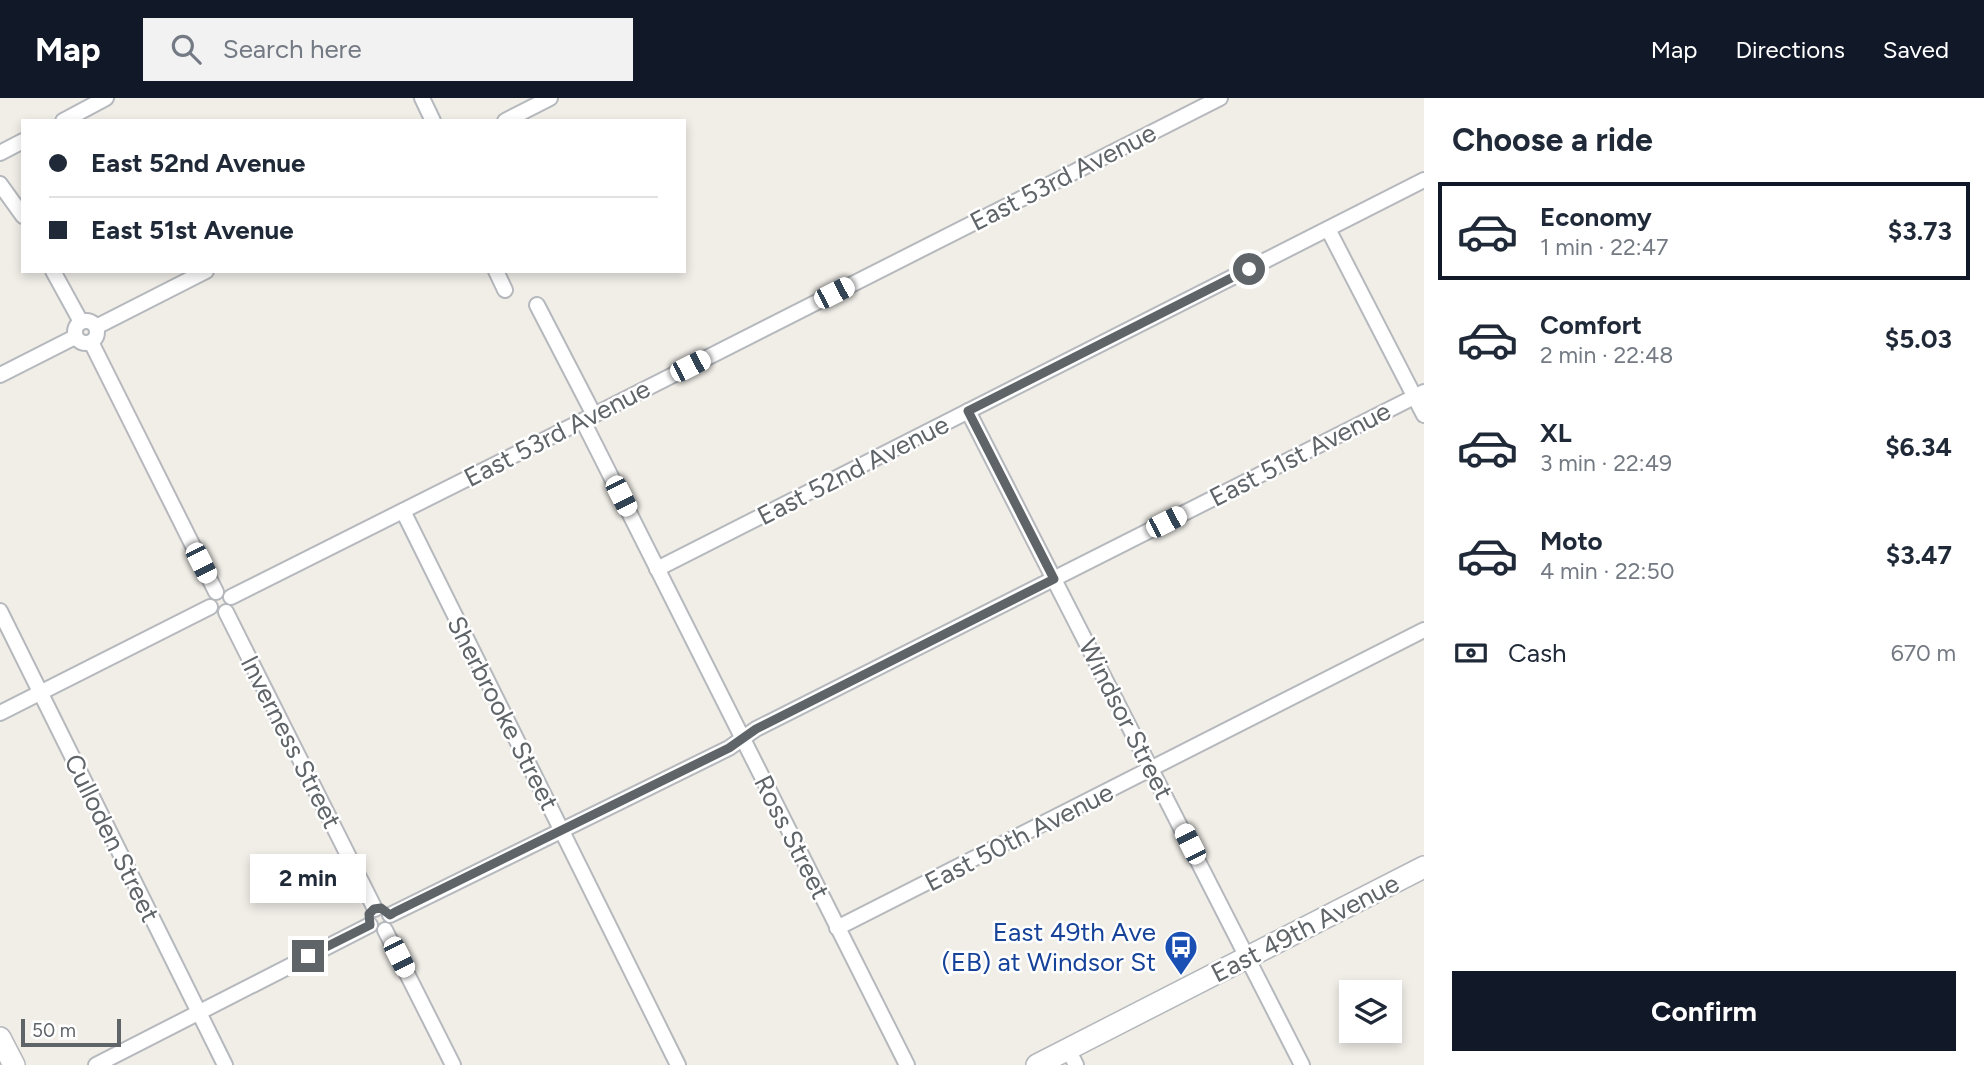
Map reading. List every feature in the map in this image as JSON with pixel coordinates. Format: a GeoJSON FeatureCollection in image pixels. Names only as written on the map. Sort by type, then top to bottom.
{"type":"FeatureCollection","features":[{"type":"Feature","properties":{"kind":"street"},"geometry":{"type":"LineString","coordinates":[[66,119],[106,98]]}},
{"type":"Feature","properties":{"kind":"street"},"geometry":{"type":"LineString","coordinates":[[422,98],[432,119]]}},
{"type":"Feature","properties":{"kind":"street"},"geometry":{"type":"LineString","coordinates":[[509,119],[550,98]]}},
{"type":"Feature","properties":{"kind":"street","name":"East 53rd Avenue"},"geometry":{"type":"LineString","coordinates":[[231,597],[1220,98]]}},
{"type":"Feature","properties":{"kind":"street"},"geometry":{"type":"LineString","coordinates":[[0,153],[21,142]]}},
{"type":"Feature","properties":{"kind":"street","name":"East 52nd Avenue"},"geometry":{"type":"LineString","coordinates":[[657,569],[1424,180]]}},
{"type":"Feature","properties":{"kind":"street"},"geometry":{"type":"LineString","coordinates":[[0,184],[21,213]]}},
{"type":"Feature","properties":{"kind":"street"},"geometry":{"type":"LineString","coordinates":[[1328,229],[1419,394],[1424,415]]}},
{"type":"Feature","properties":{"kind":"street"},"geometry":{"type":"LineString","coordinates":[[54,273],[81,322]]}},
{"type":"Feature","properties":{"kind":"street"},"geometry":{"type":"LineString","coordinates":[[96,327],[202,273]]}},
{"type":"Feature","properties":{"kind":"street"},"geometry":{"type":"LineString","coordinates":[[497,273],[505,290]]}},
{"type":"Feature","properties":{"kind":"street","name":"Ross Street"},"geometry":{"type":"LineString","coordinates":[[537,305],[657,569],[906,1065]]}},
{"type":"Feature","properties":{"kind":"street"},"geometry":{"type":"LineString","coordinates":[[75,337],[76,327],[87,321],[96,327],[97,334],[91,342]]}},
{"type":"Feature","properties":{"kind":"street"},"geometry":{"type":"LineString","coordinates":[[75,337],[80,342],[91,342]]}},
{"type":"Feature","properties":{"kind":"street"},"geometry":{"type":"LineString","coordinates":[[0,375],[75,337]]}},
{"type":"Feature","properties":{"kind":"street"},"geometry":{"type":"LineString","coordinates":[[91,342],[216,592]]}},
{"type":"Feature","properties":{"kind":"street","name":"East 51st Avenue"},"geometry":{"type":"LineString","coordinates":[[390,915],[729,748],[756,729],[1419,394]]}},
{"type":"Feature","properties":{"kind":"street","name":"Windsor Street"},"geometry":{"type":"LineString","coordinates":[[968,411],[1302,1065]]}},
{"type":"Feature","properties":{"kind":"street","name":"Sherbrooke Street"},"geometry":{"type":"LineString","coordinates":[[403,511],[678,1065]]}},
{"type":"Feature","properties":{"kind":"street"},"geometry":{"type":"LineString","coordinates":[[216,592],[226,592],[231,597],[231,607],[226,612],[219,613],[210,607],[211,597],[216,592]]}},
{"type":"Feature","properties":{"kind":"street"},"geometry":{"type":"LineString","coordinates":[[0,713],[210,607]]}},
{"type":"Feature","properties":{"kind":"street","name":"Culloden Street"},"geometry":{"type":"LineString","coordinates":[[0,611],[225,1065]]}},
{"type":"Feature","properties":{"kind":"street","name":"Inverness Street"},"geometry":{"type":"LineString","coordinates":[[226,612],[374,909]]}},
{"type":"Feature","properties":{"kind":"street","name":"East 50th Avenue"},"geometry":{"type":"LineString","coordinates":[[837,928],[1424,630]]}},
{"type":"Feature","properties":{"kind":"street","name":"East 49th Avenue"},"geometry":{"type":"LineString","coordinates":[[1037,1065],[1072,1057],[1248,957],[1424,867]]}},
{"type":"Feature","properties":{"kind":"street"},"geometry":{"type":"LineString","coordinates":[[381,908],[390,915],[391,921],[385,930],[374,930],[370,925],[369,914],[374,909],[381,908]]}},
{"type":"Feature","properties":{"kind":"street"},"geometry":{"type":"LineString","coordinates":[[96,1065],[370,925]]}},
{"type":"Feature","properties":{"kind":"street"},"geometry":{"type":"LineString","coordinates":[[385,930],[453,1065]]}},
{"type":"Feature","properties":{"kind":"street"},"geometry":{"type":"LineString","coordinates":[[0,1038],[13,1065]]}},
{"type":"Feature","properties":{"kind":"place","name":"East 49th Ave (EB) at Windsor St"},"geometry":{"type":"Point","coordinates":[1181,977]}},
{"type":"Feature","properties":{"kind":"route"},"geometry":{"type":"LineString","coordinates":[[308,956],[370,925],[369,914],[374,909],[381,908],[390,915],[729,748],[756,729],[1054,579],[968,411],[1249,269]]}}]}
